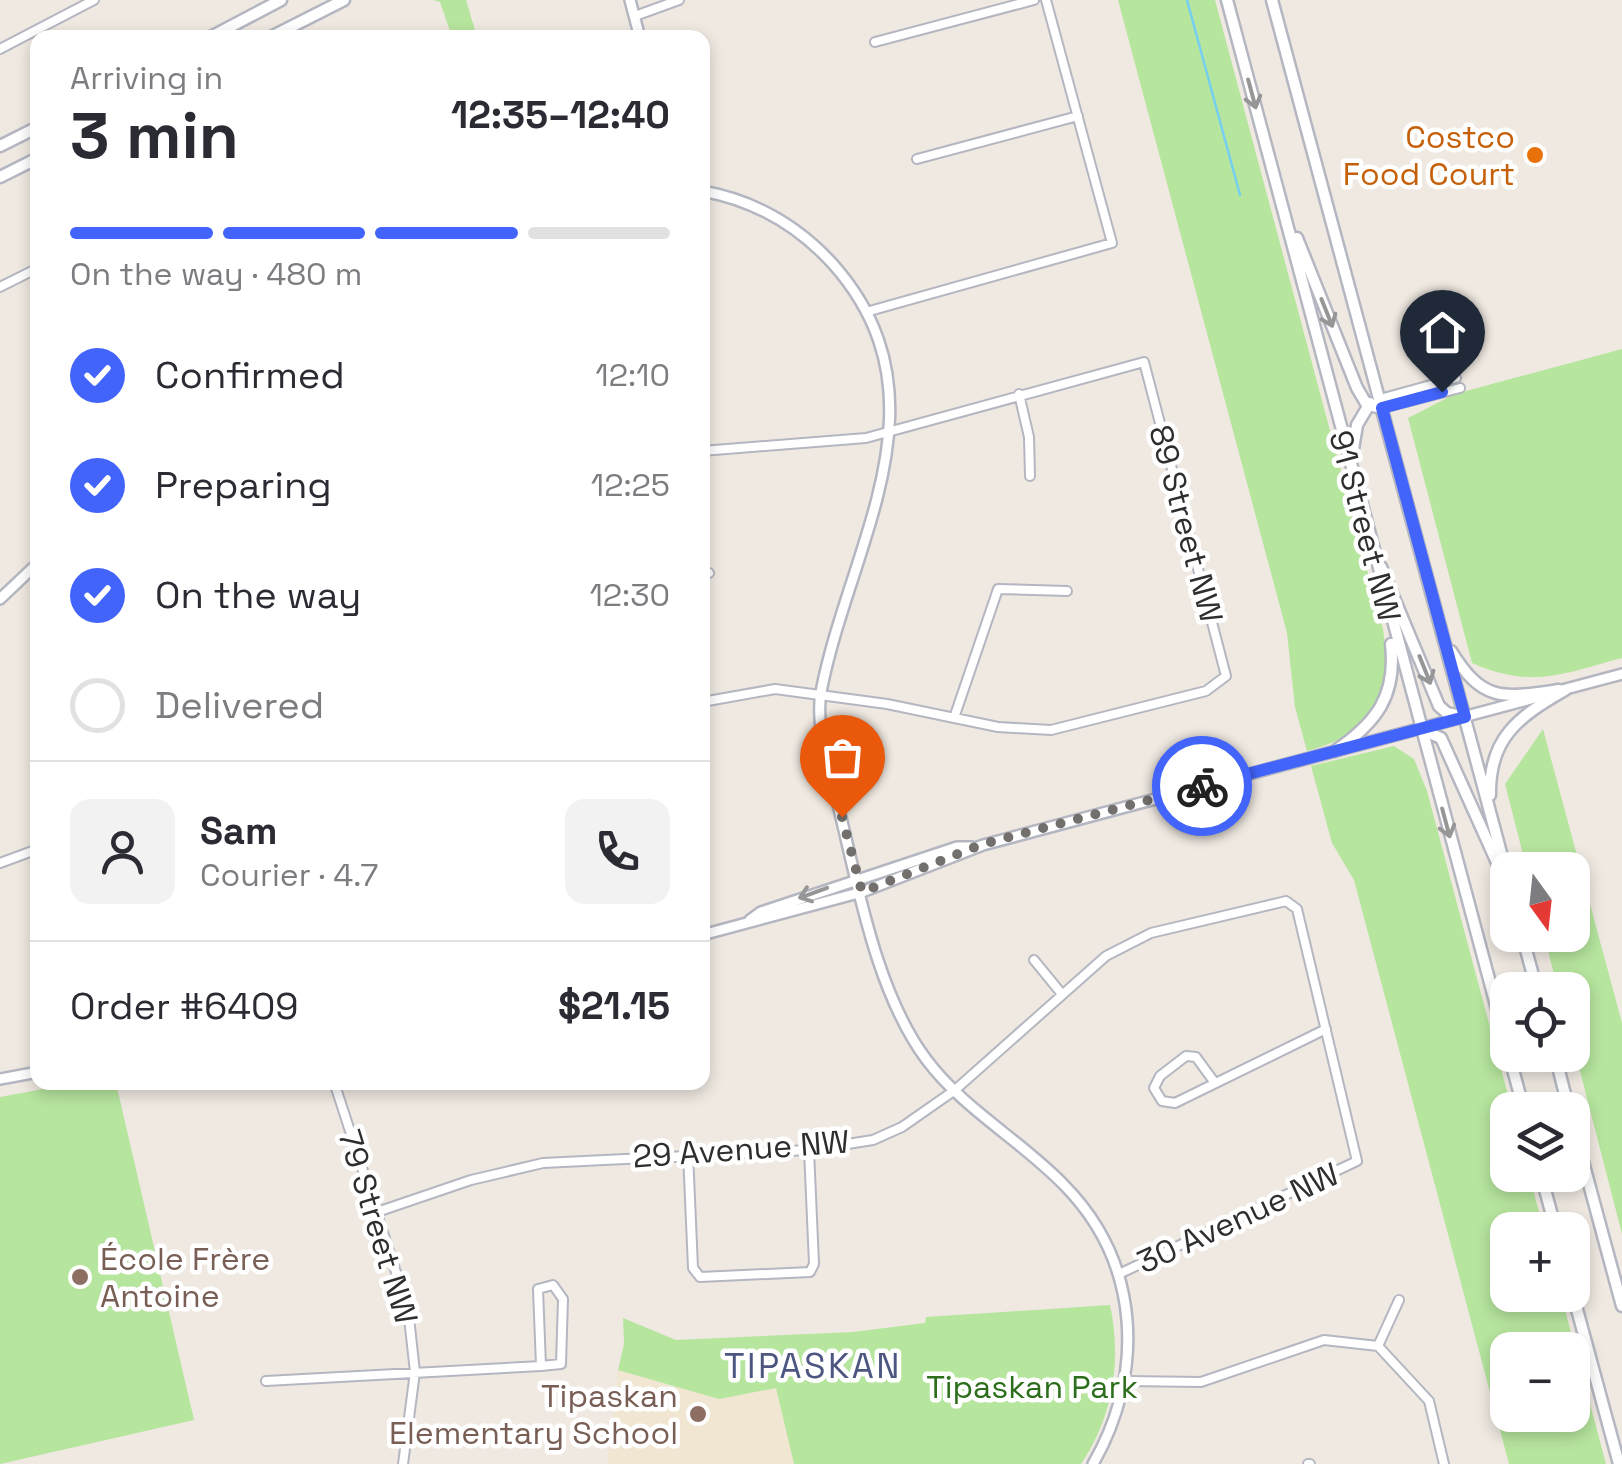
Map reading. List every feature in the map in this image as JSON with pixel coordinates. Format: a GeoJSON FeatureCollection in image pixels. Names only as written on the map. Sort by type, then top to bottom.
{"type":"FeatureCollection","features":[{"type":"Feature","properties":{"kind":"main road"},"geometry":{"type":"LineString","coordinates":[[224,30],[281,0]]}},
{"type":"Feature","properties":{"kind":"main road"},"geometry":{"type":"LineString","coordinates":[[285,30],[344,0]]}},
{"type":"Feature","properties":{"kind":"main road","name":"91 Street NW"},"geometry":{"type":"LineString","coordinates":[[1227,0],[1490,987]]}},
{"type":"Feature","properties":{"kind":"main road","name":"91 Street NW"},"geometry":{"type":"LineString","coordinates":[[1272,0],[1501,852]]}},
{"type":"Feature","properties":{"kind":"main road"},"geometry":{"type":"LineString","coordinates":[[0,146],[30,131]]}},
{"type":"Feature","properties":{"kind":"main road"},"geometry":{"type":"LineString","coordinates":[[0,177],[30,162]]}},
{"type":"Feature","properties":{"kind":"main road"},"geometry":{"type":"LineString","coordinates":[[1279,190],[1367,405],[1352,444],[1359,505]]}},
{"type":"Feature","properties":{"kind":"main road"},"geometry":{"type":"LineString","coordinates":[[1367,405],[1381,404]]}},
{"type":"Feature","properties":{"kind":"main road"},"geometry":{"type":"LineString","coordinates":[[1372,548],[1439,706],[1447,713],[1465,717]]}},
{"type":"Feature","properties":{"kind":"main road"},"geometry":{"type":"LineString","coordinates":[[1335,751],[1367,728],[1385,705],[1392,661],[1386,608]]}},
{"type":"Feature","properties":{"kind":"main road"},"geometry":{"type":"LineString","coordinates":[[1443,638],[1470,679],[1489,692],[1510,696],[1565,690]]}},
{"type":"Feature","properties":{"kind":"main road"},"geometry":{"type":"LineString","coordinates":[[1490,814],[1490,775],[1496,747],[1536,706],[1565,690]]}},
{"type":"Feature","properties":{"kind":"main road"},"geometry":{"type":"LineString","coordinates":[[1420,729],[1441,738],[1492,852]]}},
{"type":"Feature","properties":{"kind":"main road"},"geometry":{"type":"LineString","coordinates":[[1590,1185],[1622,1306]]}},
{"type":"Feature","properties":{"kind":"main road"},"geometry":{"type":"LineString","coordinates":[[1578,1312],[1621,1461]]}},
{"type":"Feature","properties":{"kind":"street"},"geometry":{"type":"LineString","coordinates":[[33,30],[77,4],[94,0]]}},
{"type":"Feature","properties":{"kind":"street"},"geometry":{"type":"LineString","coordinates":[[630,0],[638,30]]}},
{"type":"Feature","properties":{"kind":"street"},"geometry":{"type":"LineString","coordinates":[[634,16],[680,0]]}},
{"type":"Feature","properties":{"kind":"street"},"geometry":{"type":"LineString","coordinates":[[875,42],[1034,0]]}},
{"type":"Feature","properties":{"kind":"street"},"geometry":{"type":"LineString","coordinates":[[866,312],[1112,243],[1046,0]]}},
{"type":"Feature","properties":{"kind":"street"},"geometry":{"type":"LineString","coordinates":[[0,49],[30,31]]}},
{"type":"Feature","properties":{"kind":"street"},"geometry":{"type":"LineString","coordinates":[[918,159],[1078,116]]}},
{"type":"Feature","properties":{"kind":"street"},"geometry":{"type":"LineString","coordinates":[[710,193],[755,207],[815,246],[866,312],[888,375],[890,431],[871,528],[820,694],[831,777],[887,984],[926,1060],[1066,1187],[1100,1233],[1119,1274],[1129,1314],[1126,1381],[1108,1437],[1093,1464]]}},
{"type":"Feature","properties":{"kind":"street"},"geometry":{"type":"LineString","coordinates":[[0,287],[30,272]]}},
{"type":"Feature","properties":{"kind":"street","name":"89 Street NW"},"geometry":{"type":"LineString","coordinates":[[954,718],[998,728],[1051,730],[1220,684],[1226,676],[1144,362],[1020,394]]}},
{"type":"Feature","properties":{"kind":"street"},"geometry":{"type":"LineString","coordinates":[[1381,404],[1458,383]]}},
{"type":"Feature","properties":{"kind":"street"},"geometry":{"type":"LineString","coordinates":[[710,450],[866,438],[1020,394],[1029,437],[1030,476]]}},
{"type":"Feature","properties":{"kind":"street"},"geometry":{"type":"LineString","coordinates":[[0,599],[30,571]]}},
{"type":"Feature","properties":{"kind":"street"},"geometry":{"type":"LineString","coordinates":[[710,700],[756,690],[820,694],[954,718],[998,589],[1067,591]]}},
{"type":"Feature","properties":{"kind":"street"},"geometry":{"type":"LineString","coordinates":[[710,933],[862,892],[974,848],[1622,674]]}},
{"type":"Feature","properties":{"kind":"street"},"geometry":{"type":"LineString","coordinates":[[748,922],[762,912],[858,878],[957,848],[974,848]]}},
{"type":"Feature","properties":{"kind":"street"},"geometry":{"type":"LineString","coordinates":[[0,863],[30,852]]}},
{"type":"Feature","properties":{"kind":"street","name":"29 Avenue NW"},"geometry":{"type":"LineString","coordinates":[[376,1212],[472,1180],[543,1162],[809,1150],[873,1140],[902,1127],[955,1090],[1106,956],[1151,933],[1286,901],[1296,909],[1326,1029]]}},
{"type":"Feature","properties":{"kind":"street"},"geometry":{"type":"LineString","coordinates":[[1034,960],[1061,993]]}},
{"type":"Feature","properties":{"kind":"street"},"geometry":{"type":"LineString","coordinates":[[1215,1083],[1196,1057],[1186,1056],[1160,1076],[1154,1088],[1162,1101],[1172,1104],[1326,1029]]}},
{"type":"Feature","properties":{"kind":"street","name":"30 Avenue NW"},"geometry":{"type":"LineString","coordinates":[[1119,1274],[1356,1161],[1326,1029]]}},
{"type":"Feature","properties":{"kind":"street"},"geometry":{"type":"LineString","coordinates":[[0,1079],[30,1073]]}},
{"type":"Feature","properties":{"kind":"street","name":"79 Street NW"},"geometry":{"type":"LineString","coordinates":[[337,1090],[406,1296],[416,1372],[403,1464]]}},
{"type":"Feature","properties":{"kind":"street"},"geometry":{"type":"LineString","coordinates":[[688,1153],[696,1274],[810,1272],[814,1264],[809,1150]]}},
{"type":"Feature","properties":{"kind":"street"},"geometry":{"type":"LineString","coordinates":[[553,1285],[563,1299],[562,1364],[542,1366],[538,1289],[553,1285]]}},
{"type":"Feature","properties":{"kind":"street"},"geometry":{"type":"LineString","coordinates":[[1378,1346],[1399,1300]]}},
{"type":"Feature","properties":{"kind":"street"},"geometry":{"type":"LineString","coordinates":[[1126,1381],[1200,1382],[1324,1340],[1378,1346],[1428,1401],[1444,1464]]}},
{"type":"Feature","properties":{"kind":"street","name":"79 Street NW"},"geometry":{"type":"LineString","coordinates":[[266,1381],[542,1366]]}},
{"type":"Feature","properties":{"kind":"shaded area","name":"Tipaskan Elementary School"},"geometry":{"type":"Polygon","coordinates":[[[618,1370],[719,1399],[776,1388],[794,1464],[607,1464],[618,1370]]]}},
{"type":"Feature","properties":{"kind":"green space"},"geometry":{"type":"Polygon","coordinates":[[[433,0],[466,0],[475,30],[450,30],[440,2],[433,0]]]}},
{"type":"Feature","properties":{"kind":"green space"},"geometry":{"type":"Polygon","coordinates":[[[1118,0],[1215,0],[1383,629],[1385,674],[1374,709],[1349,734],[1307,751],[1295,707],[1287,633],[1118,0]]]}},
{"type":"Feature","properties":{"kind":"green space"},"geometry":{"type":"Polygon","coordinates":[[[1622,349],[1622,658],[1530,677],[1472,663],[1408,418],[1455,394],[1622,349]]]}},
{"type":"Feature","properties":{"kind":"green space"},"geometry":{"type":"Polygon","coordinates":[[[1543,729],[1576,852],[1522,852],[1505,784],[1543,729]]]}},
{"type":"Feature","properties":{"kind":"green space"},"geometry":{"type":"Polygon","coordinates":[[[1394,746],[1414,759],[1427,791],[1490,1027],[1490,1072],[1502,1072],[1507,1092],[1490,1092],[1490,1192],[1534,1192],[1539,1212],[1490,1212],[1490,1312],[1566,1312],[1571,1332],[1490,1332],[1490,1392],[1354,880],[1332,843],[1311,766],[1394,746]]]}},
{"type":"Feature","properties":{"kind":"green space"},"geometry":{"type":"Polygon","coordinates":[[[1590,904],[1622,1023],[1622,1234],[1590,1110],[1590,1092],[1585,1092],[1580,1072],[1590,1072],[1590,972],[1553,972],[1548,952],[1590,952],[1590,904]]]}},
{"type":"Feature","properties":{"kind":"green space","name":"École Frère Antoine"},"geometry":{"type":"Polygon","coordinates":[[[38,1090],[118,1090],[194,1420],[0,1464],[0,1097],[38,1090]]]}},
{"type":"Feature","properties":{"kind":"green space","name":"Tipaskan Park"},"geometry":{"type":"Polygon","coordinates":[[[1110,1305],[1115,1346],[1112,1388],[1101,1427],[1081,1464],[794,1464],[776,1388],[719,1399],[618,1370],[624,1344],[623,1318],[676,1340],[853,1332],[925,1323],[926,1317],[1110,1305]]]}},
{"type":"Feature","properties":{"kind":"green space"},"geometry":{"type":"Polygon","coordinates":[[[1590,1404],[1606,1464],[1509,1464],[1501,1432],[1590,1432],[1590,1404]]]}},
{"type":"Feature","properties":{"kind":"waterway"},"geometry":{"type":"LineString","coordinates":[[1187,0],[1240,195]]}},
{"type":"Feature","properties":{"kind":"way so far"},"geometry":{"type":"LineString","coordinates":[[842,817],[862,892],[983,844],[1202,786]]}},
{"type":"Feature","properties":{"kind":"place","name":"Costco Food Court"},"geometry":{"type":"Point","coordinates":[1535,155]}},
{"type":"Feature","properties":{"kind":"place","name":"École Frère Antoine"},"geometry":{"type":"Point","coordinates":[80,1277]}},
{"type":"Feature","properties":{"kind":"place","name":"Tipaskan Elementary School"},"geometry":{"type":"Point","coordinates":[698,1414]}},
{"type":"Feature","properties":{"kind":"district","name":"TIPASKAN"},"geometry":{"type":"Point","coordinates":[813,1366]}},
{"type":"Feature","properties":{"kind":"route"},"geometry":{"type":"LineString","coordinates":[[1202,786],[1465,717],[1382,408],[1442,392]]}}]}
